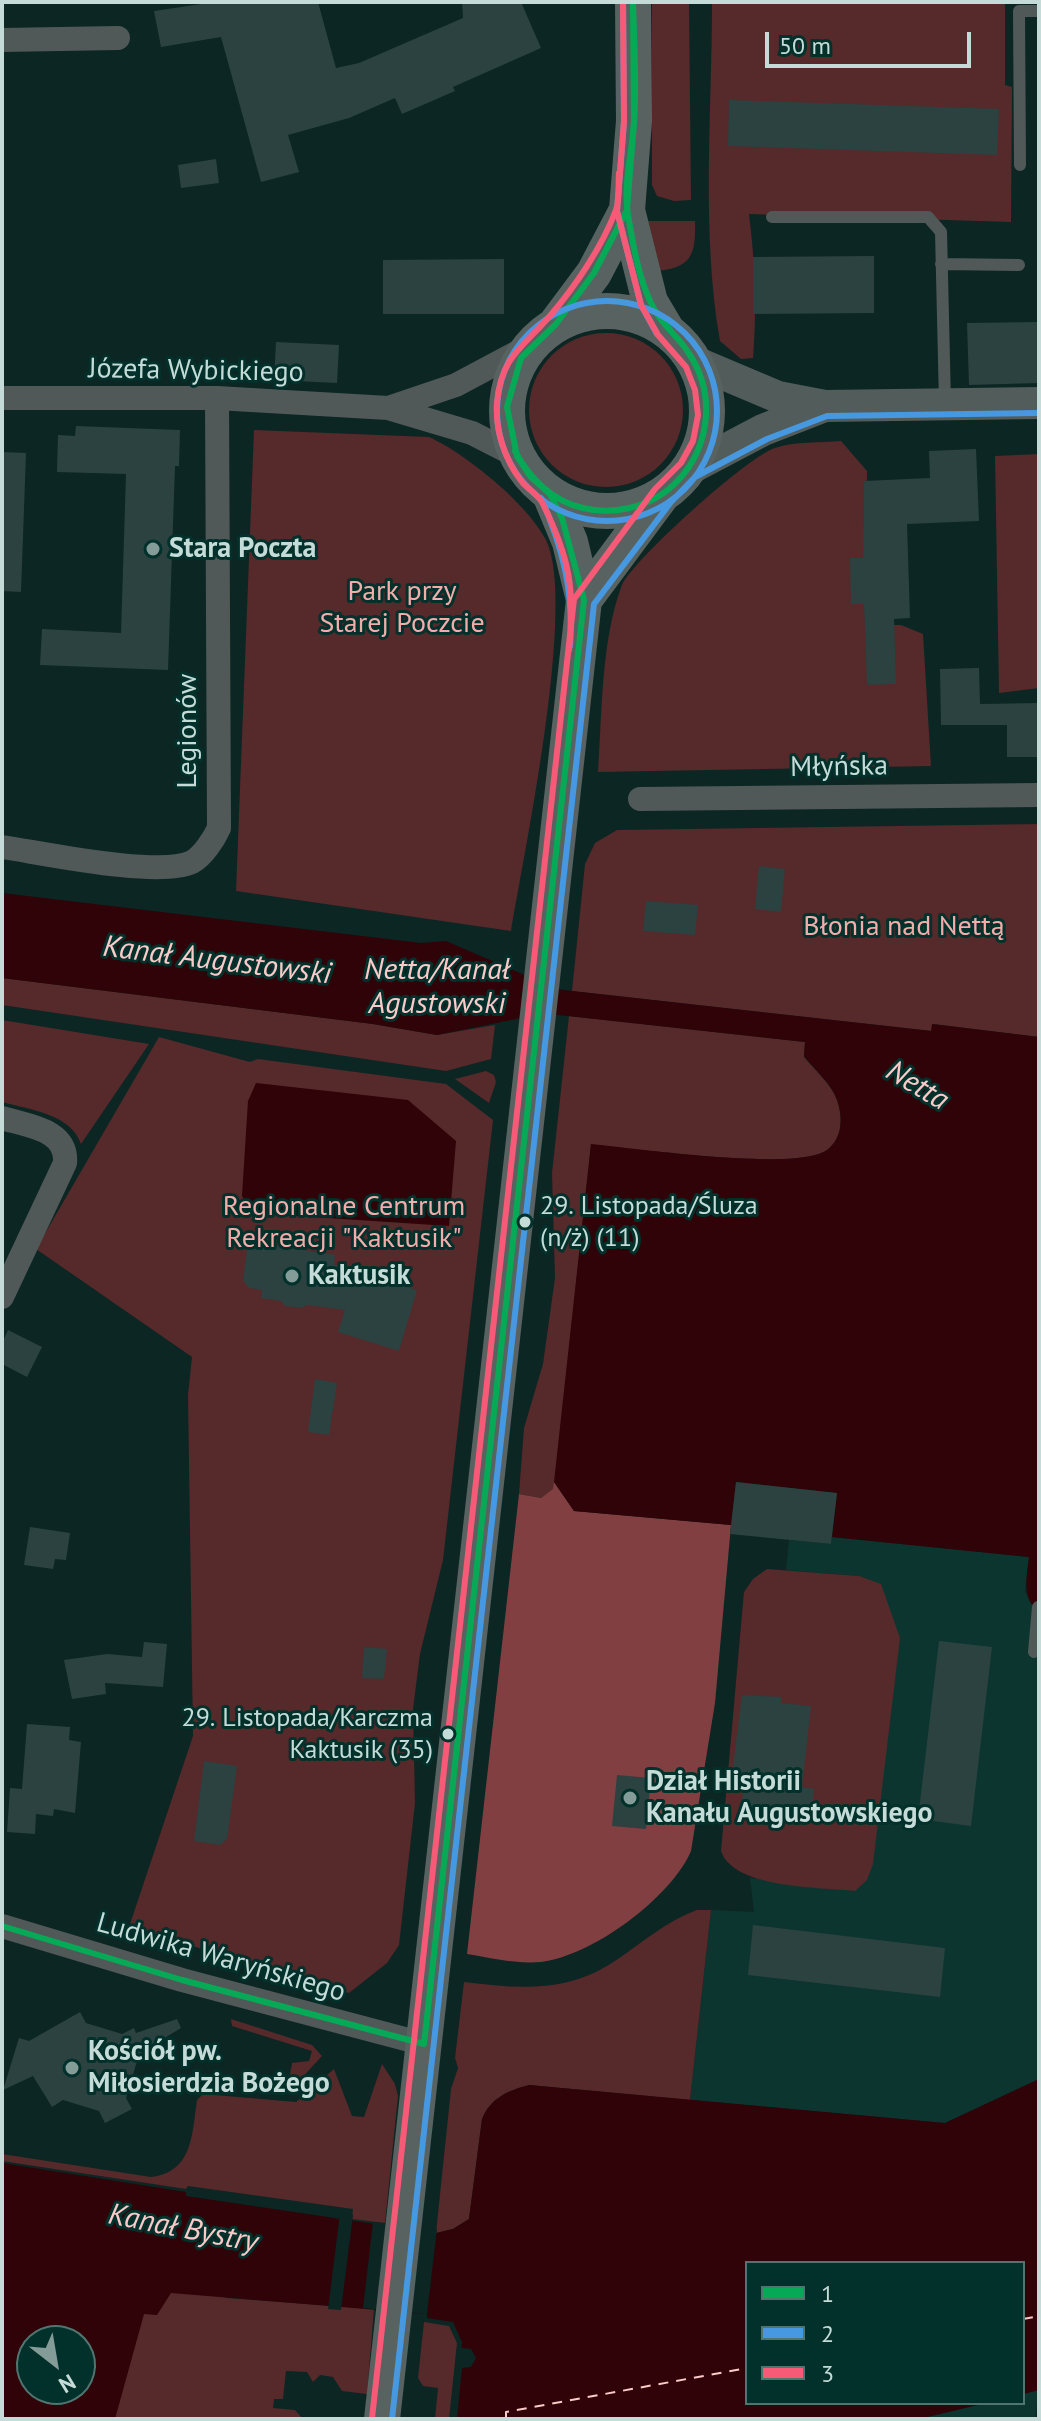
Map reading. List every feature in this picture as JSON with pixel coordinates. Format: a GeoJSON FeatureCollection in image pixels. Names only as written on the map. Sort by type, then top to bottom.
{"type":"FeatureCollection","features":[{"type":"Feature","properties":{"kind":"main road"},"geometry":{"type":"LineString","coordinates":[[584,600],[663,495],[689,469],[702,444],[708,416],[705,388],[695,362],[666,329],[650,302],[627,210],[634,121],[633,2]]}},
{"type":"Feature","properties":{"kind":"main road"},"geometry":{"type":"LineString","coordinates":[[627,210],[594,273],[521,358],[509,390],[507,424],[517,456],[531,477],[550,494],[571,505],[594,511],[641,505],[663,495]]}},
{"type":"Feature","properties":{"kind":"main road"},"geometry":{"type":"LineString","coordinates":[[544,334],[593,311],[612,310],[640,316],[666,329]]}},
{"type":"Feature","properties":{"kind":"main road"},"geometry":{"type":"LineString","coordinates":[[382,2419],[584,600],[574,554],[550,494]]}},
{"type":"Feature","properties":{"kind":"street"},"geometry":{"type":"LineString","coordinates":[[2,40],[118,38]]}},
{"type":"Feature","properties":{"kind":"street","name":"Józefa Wybickiego"},"geometry":{"type":"LineString","coordinates":[[388,408],[456,385],[544,334]]}},
{"type":"Feature","properties":{"kind":"street"},"geometry":{"type":"LineString","coordinates":[[695,362],[767,393],[825,406],[1039,403]]}},
{"type":"Feature","properties":{"kind":"street","name":"Józefa Wybickiego"},"geometry":{"type":"LineString","coordinates":[[2,398],[217,398],[388,408],[472,433],[517,456]]}},
{"type":"Feature","properties":{"kind":"street","name":"Legionów"},"geometry":{"type":"LineString","coordinates":[[2,847],[163,868],[195,861],[219,828],[217,398]]}},
{"type":"Feature","properties":{"kind":"street"},"geometry":{"type":"LineString","coordinates":[[689,469],[763,430],[825,406]]}},
{"type":"Feature","properties":{"kind":"street","name":"Młyńska"},"geometry":{"type":"LineString","coordinates":[[640,799],[1039,795]]}},
{"type":"Feature","properties":{"kind":"street"},"geometry":{"type":"LineString","coordinates":[[2,1118],[58,1137],[66,1153],[2,1297]]}},
{"type":"Feature","properties":{"kind":"street","name":"Ludwika Waryńskiego"},"geometry":{"type":"LineString","coordinates":[[2,1927],[207,1987],[424,2044]]}},
{"type":"Feature","properties":{"kind":"lane"},"geometry":{"type":"LineString","coordinates":[[1020,165],[1019,7],[1039,11]]}},
{"type":"Feature","properties":{"kind":"lane"},"geometry":{"type":"LineString","coordinates":[[772,217],[928,217],[941,232],[945,403]]}},
{"type":"Feature","properties":{"kind":"lane"},"geometry":{"type":"LineString","coordinates":[[941,264],[1019,265]]}},
{"type":"Feature","properties":{"kind":"lane"},"geometry":{"type":"LineString","coordinates":[[1034,1652],[1038,1607]]}},
{"type":"Feature","properties":{"kind":"shaded area"},"geometry":{"type":"Polygon","coordinates":[[[554,1482],[574,1511],[731,1525],[715,1703],[691,1851],[666,1887],[628,1922],[606,1937],[561,1957],[541,1962],[522,1962],[467,1954],[519,1494],[541,1498],[553,1489],[554,1482]]]}},
{"type":"Feature","properties":{"kind":"shaded area"},"geometry":{"type":"Polygon","coordinates":[[[832,1537],[1029,1557],[1025,1591],[1033,1607],[1039,1611],[1039,2079],[945,2123],[690,2100],[711,1910],[754,1912],[750,1878],[855,1891],[859,1576],[786,1570],[789,1540],[831,1544],[832,1537]]]}},
{"type":"Feature","properties":{"kind":"shaded area"},"geometry":{"type":"Polygon","coordinates":[[[1039,2390],[1035,2419],[919,2419],[978,2405],[1025,2405],[1025,2394],[1039,2390]]]}},
{"type":"Feature","properties":{"kind":"green space"},"geometry":{"type":"Polygon","coordinates":[[[652,2],[689,2],[691,200],[674,201],[657,196],[652,185],[652,2]]]}},
{"type":"Feature","properties":{"kind":"green space"},"geometry":{"type":"Polygon","coordinates":[[[712,2],[1005,2],[1005,85],[1012,87],[1011,222],[749,214],[755,286],[754,340],[753,358],[741,359],[720,341],[714,299],[709,215],[712,2]]]}},
{"type":"Feature","properties":{"kind":"green space"},"geometry":{"type":"Polygon","coordinates":[[[648,221],[695,221],[692,252],[683,264],[653,271],[648,221]]]}},
{"type":"Feature","properties":{"kind":"green space"},"geometry":{"type":"Polygon","coordinates":[[[606,333],[635,339],[660,356],[677,381],[683,410],[677,439],[660,464],[635,481],[606,487],[577,481],[552,464],[535,439],[529,410],[535,381],[552,356],[577,339],[606,333]]]}},
{"type":"Feature","properties":{"kind":"green space","name":"Park przy Starej Poczcie"},"geometry":{"type":"Polygon","coordinates":[[[254,430],[429,437],[460,455],[494,481],[525,511],[546,540],[554,572],[552,671],[536,790],[511,931],[236,891],[254,430]]]}},
{"type":"Feature","properties":{"kind":"green space"},"geometry":{"type":"Polygon","coordinates":[[[841,441],[867,471],[866,625],[901,625],[923,634],[931,766],[598,772],[610,629],[622,585],[631,572],[692,510],[761,455],[791,444],[841,441]]]}},
{"type":"Feature","properties":{"kind":"green space"},"geometry":{"type":"Polygon","coordinates":[[[1039,454],[1039,688],[999,693],[995,456],[1039,454]]]}},
{"type":"Feature","properties":{"kind":"green space","name":"Błonia nad Nettą"},"geometry":{"type":"Polygon","coordinates":[[[1039,824],[1039,1037],[933,1024],[932,1031],[572,991],[585,864],[595,843],[617,830],[1039,824]]]}},
{"type":"Feature","properties":{"kind":"green space"},"geometry":{"type":"Polygon","coordinates":[[[2,978],[373,1024],[437,1035],[495,1025],[491,1059],[446,1071],[2,1005],[2,978]]]}},
{"type":"Feature","properties":{"kind":"green space"},"geometry":{"type":"Polygon","coordinates":[[[569,1016],[805,1042],[804,1057],[835,1094],[841,1120],[836,1140],[827,1150],[784,1159],[714,1157],[591,1145],[554,1489],[541,1498],[519,1494],[524,1428],[543,1364],[555,1278],[552,1173],[569,1016]]]}},
{"type":"Feature","properties":{"kind":"green space"},"geometry":{"type":"Polygon","coordinates":[[[2,1020],[149,1044],[81,1144],[76,1134],[59,1119],[2,1102],[2,1020]]]}},
{"type":"Feature","properties":{"kind":"green space","name":"Regionalne Centrum Rekreacji \"Kaktusik\""},"geometry":{"type":"Polygon","coordinates":[[[159,1037],[250,1062],[258,1059],[446,1084],[493,1120],[443,1560],[420,1654],[413,1709],[415,1803],[399,1945],[387,1963],[349,1993],[129,1927],[193,1736],[188,1395],[192,1357],[36,1249],[159,1037]]]}},
{"type":"Feature","properties":{"kind":"green space"},"geometry":{"type":"Polygon","coordinates":[[[486,1071],[494,1075],[496,1082],[489,1103],[455,1079],[486,1071]]]}},
{"type":"Feature","properties":{"kind":"green space"},"geometry":{"type":"Polygon","coordinates":[[[767,1569],[859,1576],[881,1584],[900,1638],[873,1864],[867,1880],[855,1891],[800,1887],[760,1879],[742,1873],[729,1863],[721,1851],[744,1592],[753,1579],[767,1569]]]}},
{"type":"Feature","properties":{"kind":"green space"},"geometry":{"type":"Polygon","coordinates":[[[697,1910],[711,1910],[690,2100],[529,2085],[507,2093],[490,2106],[482,2119],[469,2219],[453,2229],[436,2233],[451,2089],[458,2068],[455,2058],[464,1982],[525,1987],[581,1978],[600,1970],[666,1926],[697,1910]]]}},
{"type":"Feature","properties":{"kind":"green space"},"geometry":{"type":"Polygon","coordinates":[[[231,2019],[312,2045],[322,2056],[297,2083],[288,2086],[292,2063],[309,2061],[312,2051],[232,2026],[231,2019]]]}},
{"type":"Feature","properties":{"kind":"green space"},"geometry":{"type":"Polygon","coordinates":[[[382,2064],[395,2084],[398,2096],[385,2223],[352,2219],[353,2209],[188,2186],[186,2189],[2,2161],[2,2154],[151,2177],[165,2174],[175,2168],[188,2149],[197,2100],[203,2094],[296,2102],[334,2069],[352,2116],[364,2117],[382,2064]]]}},
{"type":"Feature","properties":{"kind":"green space"},"geometry":{"type":"Polygon","coordinates":[[[67,2237],[227,2298],[374,2309],[367,2394],[342,2391],[333,2377],[320,2375],[313,2382],[307,2372],[286,2371],[283,2399],[274,2399],[273,2408],[295,2410],[303,2419],[26,2419],[51,2405],[96,2405],[96,2325],[78,2325],[67,2237]]]}},
{"type":"Feature","properties":{"kind":"green space"},"geometry":{"type":"Polygon","coordinates":[[[424,2322],[449,2326],[457,2343],[449,2419],[435,2419],[438,2388],[423,2386],[418,2378],[424,2322]]]}},
{"type":"Feature","properties":{"kind":"water"},"geometry":{"type":"Polygon","coordinates":[[[2,893],[421,943],[446,941],[527,976],[526,985],[931,1031],[932,1024],[1039,1037],[1039,1611],[1027,1594],[1029,1557],[832,1537],[837,1493],[736,1482],[731,1525],[574,1511],[554,1482],[591,1144],[751,1159],[810,1156],[827,1150],[839,1133],[839,1107],[831,1088],[804,1056],[805,1042],[522,1011],[521,1018],[437,1035],[373,1024],[2,978],[2,893]]]}},
{"type":"Feature","properties":{"kind":"water"},"geometry":{"type":"Polygon","coordinates":[[[256,1083],[408,1100],[456,1141],[449,1226],[252,1213],[242,1196],[248,1101],[256,1083]]]}},
{"type":"Feature","properties":{"kind":"water","name":"Kanał Bystry"},"geometry":{"type":"Polygon","coordinates":[[[1039,2079],[1039,2390],[1025,2394],[1025,2261],[745,2261],[745,2405],[978,2405],[919,2419],[454,2419],[462,2342],[453,2322],[427,2318],[427,2314],[171,2293],[157,2315],[144,2314],[115,2419],[2,2419],[2,2163],[186,2192],[186,2196],[436,2233],[453,2229],[469,2219],[482,2119],[501,2096],[529,2085],[945,2123],[1039,2079]]]}},
{"type":"Feature","properties":{"kind":"pier"},"geometry":{"type":"Polygon","coordinates":[[[340,2213],[353,2215],[341,2310],[328,2309],[340,2213]]]}},
{"type":"Feature","properties":{"kind":"pier"},"geometry":{"type":"Polygon","coordinates":[[[373,2222],[437,2229],[427,2314],[363,2308],[373,2222]]]}},
{"type":"Feature","properties":{"kind":"pier"},"geometry":{"type":"Polygon","coordinates":[[[457,2347],[471,2349],[476,2358],[471,2367],[462,2368],[457,2419],[450,2419],[457,2347]]]}},
{"type":"Feature","properties":{"kind":"building"},"geometry":{"type":"Polygon","coordinates":[[[215,2],[318,2],[336,68],[359,63],[463,18],[462,2],[521,2],[541,48],[453,87],[455,91],[402,114],[395,98],[349,118],[288,135],[299,172],[261,182],[221,37],[161,47],[154,11],[215,2]]]}},
{"type":"Feature","properties":{"kind":"building"},"geometry":{"type":"Polygon","coordinates":[[[729,100],[999,109],[997,155],[728,146],[729,100]]]}},
{"type":"Feature","properties":{"kind":"building"},"geometry":{"type":"Polygon","coordinates":[[[216,159],[219,183],[181,188],[178,165],[216,159]]]}},
{"type":"Feature","properties":{"kind":"building"},"geometry":{"type":"Polygon","coordinates":[[[874,256],[874,313],[753,314],[753,257],[874,256]]]}},
{"type":"Feature","properties":{"kind":"building"},"geometry":{"type":"Polygon","coordinates":[[[504,259],[504,314],[383,314],[383,260],[504,259]]]}},
{"type":"Feature","properties":{"kind":"building"},"geometry":{"type":"Polygon","coordinates":[[[1039,322],[1039,383],[969,385],[967,323],[1039,322]]]}},
{"type":"Feature","properties":{"kind":"building"},"geometry":{"type":"Polygon","coordinates":[[[276,342],[339,345],[337,383],[274,380],[276,342]]]}},
{"type":"Feature","properties":{"kind":"building"},"geometry":{"type":"Polygon","coordinates":[[[76,426],[180,430],[179,466],[175,466],[168,670],[40,665],[42,629],[121,633],[126,474],[57,472],[58,435],[75,436],[76,426]]]}},
{"type":"Feature","properties":{"kind":"building"},"geometry":{"type":"Polygon","coordinates":[[[976,449],[979,521],[907,524],[910,618],[894,619],[896,684],[867,685],[864,604],[851,604],[850,558],[863,558],[864,481],[930,478],[929,451],[976,449]]]}},
{"type":"Feature","properties":{"kind":"building"},"geometry":{"type":"Polygon","coordinates":[[[2,452],[26,453],[21,592],[2,591],[2,452]]]}},
{"type":"Feature","properties":{"kind":"building"},"geometry":{"type":"Polygon","coordinates":[[[979,668],[980,704],[1039,703],[1039,757],[1007,757],[1007,725],[941,725],[940,669],[979,668]]]}},
{"type":"Feature","properties":{"kind":"building"},"geometry":{"type":"Polygon","coordinates":[[[759,866],[785,869],[781,912],[755,909],[759,866]]]}},
{"type":"Feature","properties":{"kind":"building"},"geometry":{"type":"Polygon","coordinates":[[[646,901],[698,905],[695,935],[643,931],[646,901]]]}},
{"type":"Feature","properties":{"kind":"building"},"geometry":{"type":"Polygon","coordinates":[[[257,1243],[335,1255],[334,1264],[341,1268],[417,1290],[399,1351],[338,1332],[345,1310],[307,1305],[302,1308],[285,1306],[281,1301],[261,1298],[262,1290],[249,1288],[243,1280],[247,1250],[257,1243]]]}},
{"type":"Feature","properties":{"kind":"building"},"geometry":{"type":"Polygon","coordinates":[[[8,1330],[42,1347],[27,1377],[2,1364],[2,1343],[8,1330]]]}},
{"type":"Feature","properties":{"kind":"building"},"geometry":{"type":"Polygon","coordinates":[[[315,1379],[337,1383],[329,1435],[308,1432],[315,1379]]]}},
{"type":"Feature","properties":{"kind":"building"},"geometry":{"type":"Polygon","coordinates":[[[736,1482],[837,1493],[831,1544],[730,1534],[736,1482]]]}},
{"type":"Feature","properties":{"kind":"building"},"geometry":{"type":"Polygon","coordinates":[[[30,1527],[70,1533],[66,1560],[55,1559],[53,1569],[24,1565],[30,1527]]]}},
{"type":"Feature","properties":{"kind":"building"},"geometry":{"type":"Polygon","coordinates":[[[939,1641],[992,1647],[971,1826],[918,1819],[939,1641]]]}},
{"type":"Feature","properties":{"kind":"building"},"geometry":{"type":"Polygon","coordinates":[[[144,1642],[167,1644],[163,1687],[105,1683],[106,1694],[72,1699],[64,1660],[107,1654],[142,1657],[144,1642]]]}},
{"type":"Feature","properties":{"kind":"building"},"geometry":{"type":"Polygon","coordinates":[[[364,1647],[387,1649],[384,1679],[362,1678],[364,1647]]]}},
{"type":"Feature","properties":{"kind":"building"},"geometry":{"type":"Polygon","coordinates":[[[742,1695],[781,1697],[781,1703],[811,1706],[802,1787],[814,1789],[811,1817],[741,1809],[744,1783],[731,1782],[742,1695]]]}},
{"type":"Feature","properties":{"kind":"building"},"geometry":{"type":"Polygon","coordinates":[[[27,1724],[70,1727],[69,1740],[81,1742],[75,1813],[54,1809],[53,1816],[36,1814],[35,1834],[7,1832],[10,1788],[22,1789],[27,1724]]]}},
{"type":"Feature","properties":{"kind":"building"},"geometry":{"type":"Polygon","coordinates":[[[204,1761],[237,1766],[227,1839],[220,1845],[194,1841],[204,1761]]]}},
{"type":"Feature","properties":{"kind":"building"},"geometry":{"type":"Polygon","coordinates":[[[617,1775],[651,1778],[646,1829],[612,1826],[617,1775]]]}},
{"type":"Feature","properties":{"kind":"building"},"geometry":{"type":"Polygon","coordinates":[[[753,1925],[945,1948],[940,1997],[748,1975],[753,1925]]]}},
{"type":"Feature","properties":{"kind":"building","name":"Kościół pw. Miłosierdzia Bożego"},"geometry":{"type":"Polygon","coordinates":[[[80,2012],[86,2023],[122,2034],[134,2028],[136,2033],[177,2019],[181,2028],[145,2050],[148,2055],[137,2061],[126,2098],[132,2109],[105,2123],[99,2111],[63,2100],[52,2107],[33,2076],[3,2090],[19,2038],[29,2041],[80,2012]]]}},
{"type":"Feature","properties":{"kind":"ferry route"},"geometry":{"type":"LineString","coordinates":[[1025,2319],[1039,2316]]}},
{"type":"Feature","properties":{"kind":"ferry route"},"geometry":{"type":"LineString","coordinates":[[506,2419],[506,2412],[745,2368]]}},
{"type":"Feature","properties":{"kind":"transit line","name":"2"},"geometry":{"type":"LineString","coordinates":[[623,2],[624,121],[617,211],[641,305],[657,334]]}},
{"type":"Feature","properties":{"kind":"transit line","name":"3"},"geometry":{"type":"LineString","coordinates":[[372,2418],[574,599],[655,489],[681,463],[693,441],[698,415],[695,390],[686,367],[658,335],[641,305],[617,211],[624,121],[623,2]]}},
{"type":"Feature","properties":{"kind":"transit line","name":"1"},"geometry":{"type":"LineString","coordinates":[[595,271],[627,210],[634,121],[633,2]]}},
{"type":"Feature","properties":{"kind":"transit line","name":"1"},"geometry":{"type":"LineString","coordinates":[[515,451],[534,479],[552,494],[572,505],[605,511],[628,508],[660,496],[683,475],[701,442],[706,405],[703,387],[688,352],[659,316],[646,293],[628,215],[627,181],[635,94],[633,2]]}},
{"type":"Feature","properties":{"kind":"transit line","name":"3"},"geometry":{"type":"LineString","coordinates":[[569,650],[571,592],[565,558],[541,501],[522,482],[506,455],[498,424],[497,403],[503,375],[514,354],[568,293],[603,238],[617,206],[619,173]]}},
{"type":"Feature","properties":{"kind":"transit line","name":"1"},"geometry":{"type":"LineString","coordinates":[[424,2044],[584,600],[562,518],[550,494],[531,477],[517,456],[507,407],[521,358],[556,324],[594,273],[627,210]]}},
{"type":"Feature","properties":{"kind":"transit line","name":"2"},"geometry":{"type":"LineString","coordinates":[[607,301],[649,309],[685,333],[709,369],[717,411],[709,453],[685,489],[649,513],[607,521],[565,513],[529,489],[505,453],[497,411],[505,369],[529,333],[565,309],[607,301]]}},
{"type":"Feature","properties":{"kind":"transit line","name":"2"},"geometry":{"type":"LineString","coordinates":[[392,2419],[594,604],[671,502],[695,477],[767,439],[827,416],[1039,413]]}},
{"type":"Feature","properties":{"kind":"transit line","name":"2"},"geometry":{"type":"LineString","coordinates":[[541,498],[565,570],[570,607],[570,646]]}},
{"type":"Feature","properties":{"kind":"transit line","name":"1"},"geometry":{"type":"LineString","coordinates":[[2,1926],[182,1980],[424,2044]]}},
{"type":"Feature","properties":{"kind":"place","name":"Stara Poczta"},"geometry":{"type":"Point","coordinates":[153,549]}},
{"type":"Feature","properties":{"kind":"place","name":"29. Listopada/Śluza (n/ż) (11)"},"geometry":{"type":"Point","coordinates":[525,1222]}},
{"type":"Feature","properties":{"kind":"place","name":"Kaktusik"},"geometry":{"type":"Point","coordinates":[292,1276]}},
{"type":"Feature","properties":{"kind":"place","name":"29. Listopada/Karczma Kaktusik (35)"},"geometry":{"type":"Point","coordinates":[448,1734]}},
{"type":"Feature","properties":{"kind":"place","name":"Dział Historii Kanału Augustowskiego"},"geometry":{"type":"Point","coordinates":[630,1798]}},
{"type":"Feature","properties":{"kind":"place","name":"Kościół pw. Miłosierdzia Bożego"},"geometry":{"type":"Point","coordinates":[72,2068]}},
{"type":"Feature","properties":{"kind":"water label","name":"Kanał Augustowski"},"geometry":{"type":"Point","coordinates":[217,961]}},
{"type":"Feature","properties":{"kind":"water label","name":"Netta/Kanał Agustowski"},"geometry":{"type":"Point","coordinates":[437,987]}},
{"type":"Feature","properties":{"kind":"water label","name":"Netta"},"geometry":{"type":"Point","coordinates":[917,1086]}}]}
